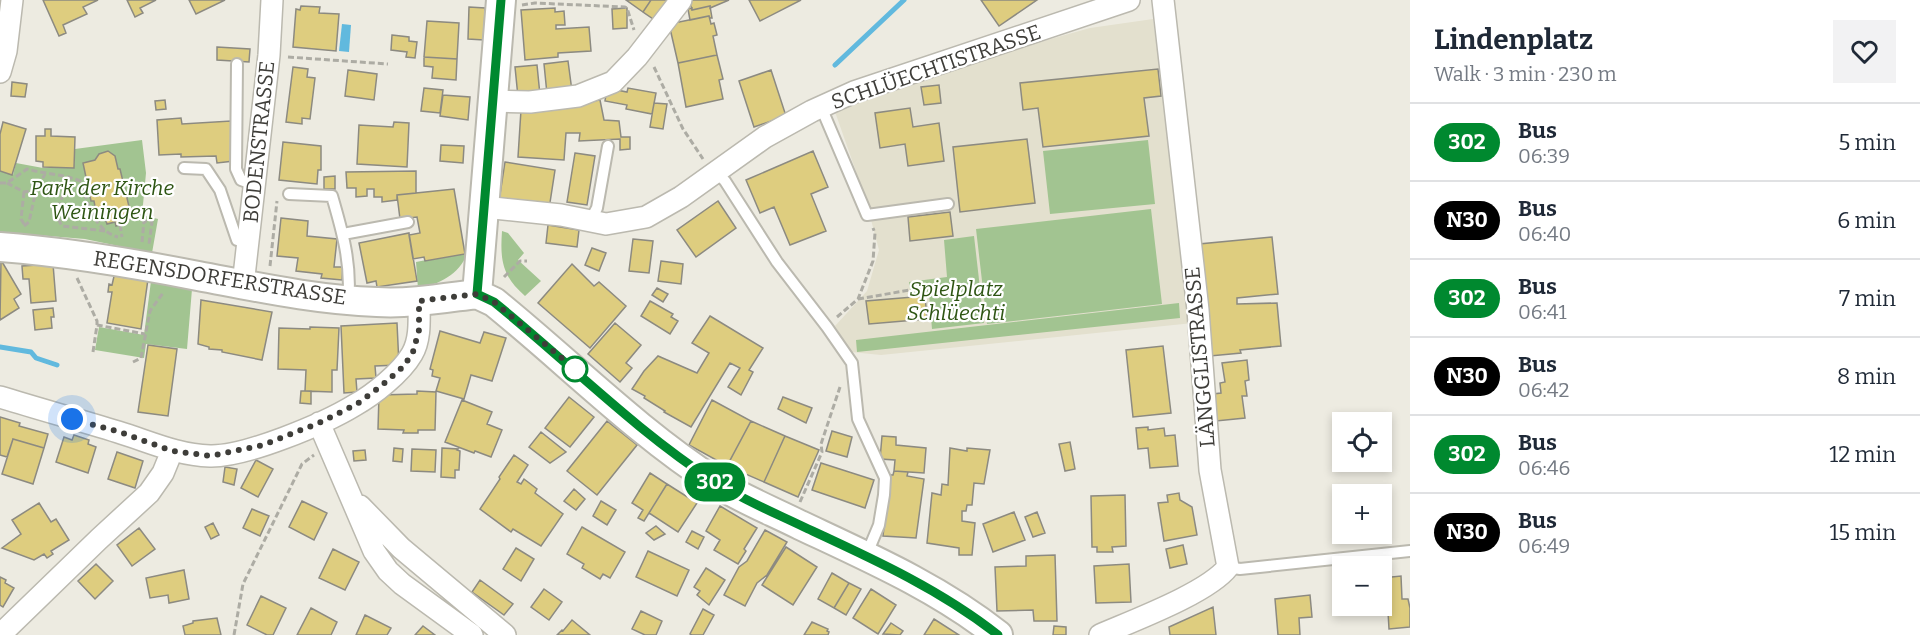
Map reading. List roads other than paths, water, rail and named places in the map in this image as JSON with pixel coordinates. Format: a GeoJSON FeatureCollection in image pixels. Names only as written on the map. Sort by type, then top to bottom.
{"type":"FeatureCollection","features":[{"type":"Feature","properties":{"kind":"street"},"geometry":{"type":"LineString","coordinates":[[0,72],[6,51],[12,0]]}},
{"type":"Feature","properties":{"kind":"street","name":"BODENSTRASSE"},"geometry":{"type":"LineString","coordinates":[[243,285],[248,241],[262,190],[272,0]]}},
{"type":"Feature","properties":{"kind":"street"},"geometry":{"type":"LineString","coordinates":[[501,0],[477,294],[494,302],[670,450],[716,483],[866,556],[941,596],[998,635]]}},
{"type":"Feature","properties":{"kind":"street"},"geometry":{"type":"LineString","coordinates":[[493,101],[530,102],[578,96],[613,82],[645,47],[681,0]]}},
{"type":"Feature","properties":{"kind":"street","name":"SCHLÜECHTISTRASSE"},"geometry":{"type":"LineString","coordinates":[[484,207],[591,219],[606,224],[646,217],[717,173],[765,137],[854,92],[1129,0]]}},
{"type":"Feature","properties":{"kind":"street","name":"LÄNGGLISTRASSE"},"geometry":{"type":"LineString","coordinates":[[1163,0],[1197,310],[1210,470],[1228,567]]}},
{"type":"Feature","properties":{"kind":"street","name":"REGENSDORFERSTRASSE"},"geometry":{"type":"LineString","coordinates":[[0,247],[77,254],[278,291],[348,300],[419,301],[477,294]]}},
{"type":"Feature","properties":{"kind":"street"},"geometry":{"type":"LineString","coordinates":[[0,397],[120,432],[172,451],[211,456],[244,450],[319,423],[357,404],[381,386],[404,366],[413,352],[419,330],[419,301]]}},
{"type":"Feature","properties":{"kind":"street"},"geometry":{"type":"LineString","coordinates":[[319,423],[374,551],[388,571],[402,584],[472,635]]}},
{"type":"Feature","properties":{"kind":"street"},"geometry":{"type":"LineString","coordinates":[[0,635],[149,493],[163,472],[172,451]]}},
{"type":"Feature","properties":{"kind":"street"},"geometry":{"type":"LineString","coordinates":[[349,495],[370,519],[401,548],[506,635]]}},
{"type":"Feature","properties":{"kind":"street"},"geometry":{"type":"LineString","coordinates":[[1100,635],[1211,583],[1228,567]]}},
{"type":"Feature","properties":{"kind":"lane"},"geometry":{"type":"LineString","coordinates":[[237,64],[236,169],[241,180],[262,190]]}},
{"type":"Feature","properties":{"kind":"lane"},"geometry":{"type":"LineString","coordinates":[[821,107],[867,215],[948,204]]}},
{"type":"Feature","properties":{"kind":"lane"},"geometry":{"type":"LineString","coordinates":[[591,219],[597,208],[608,146]]}},
{"type":"Feature","properties":{"kind":"lane"},"geometry":{"type":"LineString","coordinates":[[184,168],[206,169],[220,190],[237,240],[248,241]]}},
{"type":"Feature","properties":{"kind":"lane"},"geometry":{"type":"LineString","coordinates":[[717,173],[725,181],[777,262],[852,363],[858,419],[885,478],[879,525],[866,556]]}},
{"type":"Feature","properties":{"kind":"lane"},"geometry":{"type":"LineString","coordinates":[[289,194],[332,196],[343,234],[350,280],[348,300]]}},
{"type":"Feature","properties":{"kind":"lane"},"geometry":{"type":"LineString","coordinates":[[343,234],[408,222]]}},
{"type":"Feature","properties":{"kind":"lane"},"geometry":{"type":"LineString","coordinates":[[1228,567],[1239,569],[1410,551]]}},
{"type":"Feature","properties":{"kind":"water"},"geometry":{"type":"Polygon","coordinates":[[[342,24],[351,25],[349,52],[339,51],[342,24]]]}},
{"type":"Feature","properties":{"kind":"waterway"},"geometry":{"type":"LineString","coordinates":[[835,65],[904,0]]}},
{"type":"Feature","properties":{"kind":"waterway"},"geometry":{"type":"LineString","coordinates":[[0,347],[31,352],[36,358],[57,365]]}},
{"type":"Feature","properties":{"kind":"park label","name":"Park der Kirche Weiningen"},"geometry":{"type":"Point","coordinates":[102,200]}},
{"type":"Feature","properties":{"kind":"park label","name":"Spielplatz Schlüechti"},"geometry":{"type":"Point","coordinates":[956,301]}}]}
